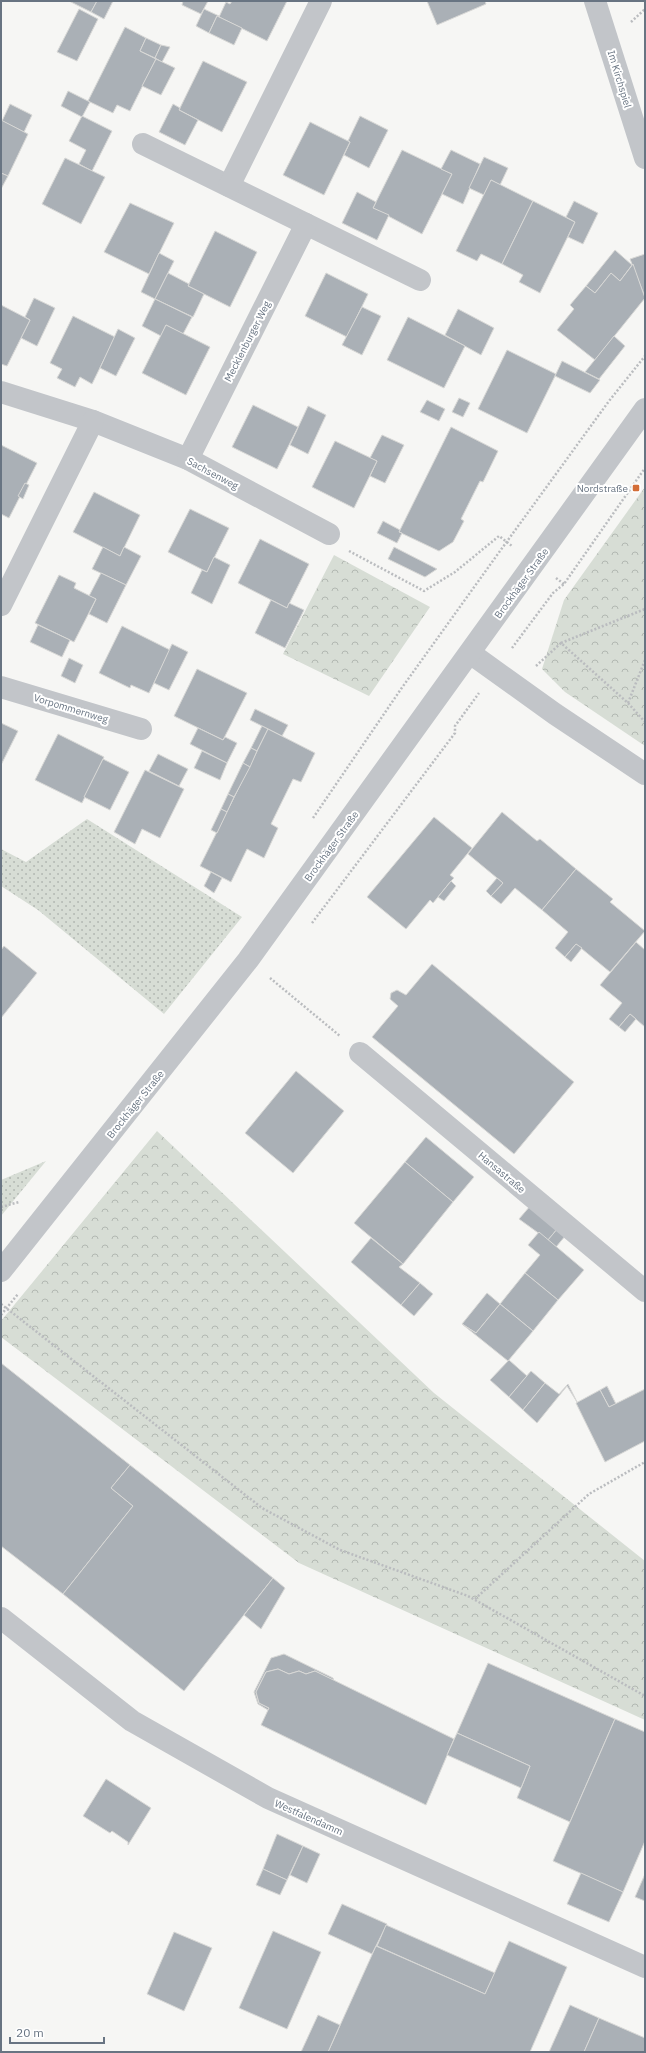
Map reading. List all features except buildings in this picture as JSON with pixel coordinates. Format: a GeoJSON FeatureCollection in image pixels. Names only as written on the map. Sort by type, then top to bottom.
{"type":"FeatureCollection","features":[{"type":"Feature","properties":{"kind":"street"},"geometry":{"type":"LineString","coordinates":[[229,186],[321,1]]}},
{"type":"Feature","properties":{"kind":"street","name":"Im Kirchspiel"},"geometry":{"type":"LineString","coordinates":[[595,1],[645,158]]}},
{"type":"Feature","properties":{"kind":"street"},"geometry":{"type":"LineString","coordinates":[[143,144],[420,280]]}},
{"type":"Feature","properties":{"kind":"street","name":"Mecklenburger Weg"},"geometry":{"type":"LineString","coordinates":[[188,459],[306,224]]}},
{"type":"Feature","properties":{"kind":"street","name":"Sachsenweg"},"geometry":{"type":"LineString","coordinates":[[1,392],[93,421],[188,459],[329,534]]}},
{"type":"Feature","properties":{"kind":"street","name":"Brockhäger Straße"},"geometry":{"type":"LineString","coordinates":[[1,1271],[248,960],[645,409]]}},
{"type":"Feature","properties":{"kind":"street"},"geometry":{"type":"LineString","coordinates":[[1,605],[93,421]]}},
{"type":"Feature","properties":{"kind":"street"},"geometry":{"type":"LineString","coordinates":[[470,653],[515,686],[645,774]]}},
{"type":"Feature","properties":{"kind":"street","name":"Vorpommernweg"},"geometry":{"type":"LineString","coordinates":[[1,687],[141,729]]}},
{"type":"Feature","properties":{"kind":"street","name":"Hansastraße"},"geometry":{"type":"LineString","coordinates":[[360,1053],[645,1291]]}},
{"type":"Feature","properties":{"kind":"street","name":"Westfalendamm"},"geometry":{"type":"LineString","coordinates":[[1,1618],[132,1721],[268,1798],[645,1967]]}},
{"type":"Feature","properties":{"kind":"path"},"geometry":{"type":"LineString","coordinates":[[310,824],[401,689],[609,401],[645,356]]}},
{"type":"Feature","properties":{"kind":"path"},"geometry":{"type":"LineString","coordinates":[[329,534],[353,554],[424,591],[455,572],[499,536],[564,584]]}},
{"type":"Feature","properties":{"kind":"path"},"geometry":{"type":"LineString","coordinates":[[515,686],[561,643],[645,609]]}},
{"type":"Feature","properties":{"kind":"path"},"geometry":{"type":"LineString","coordinates":[[561,643],[628,703],[645,722]]}},
{"type":"Feature","properties":{"kind":"path"},"geometry":{"type":"LineString","coordinates":[[628,703],[645,660]]}},
{"type":"Feature","properties":{"kind":"path"},"geometry":{"type":"LineString","coordinates":[[248,960],[360,1053]]}},
{"type":"Feature","properties":{"kind":"path"},"geometry":{"type":"LineString","coordinates":[[1,1207],[24,1201],[19,1206]]}},
{"type":"Feature","properties":{"kind":"path"},"geometry":{"type":"LineString","coordinates":[[1,1304],[262,1508],[340,1550],[475,1599],[645,1696]]}},
{"type":"Feature","properties":{"kind":"path"},"geometry":{"type":"LineString","coordinates":[[475,1599],[589,1494],[645,1462]]}},
{"type":"Feature","properties":{"kind":"green space"},"geometry":{"type":"Polygon","coordinates":[[[645,487],[645,746],[565,692],[542,669],[564,600],[645,487]]]}},
{"type":"Feature","properties":{"kind":"green space"},"geometry":{"type":"Polygon","coordinates":[[[334,555],[430,607],[369,696],[283,654],[334,555]]]}},
{"type":"Feature","properties":{"kind":"green space"},"geometry":{"type":"Polygon","coordinates":[[[87,819],[242,917],[164,1014],[38,910],[1,886],[1,849],[26,862],[87,819]]]}},
{"type":"Feature","properties":{"kind":"green space"},"geometry":{"type":"Polygon","coordinates":[[[157,1131],[434,1393],[645,1561],[645,1720],[299,1563],[1,1337],[1,1321],[157,1131]]]}},
{"type":"Feature","properties":{"kind":"green space"},"geometry":{"type":"Polygon","coordinates":[[[46,1161],[1,1216],[1,1180],[46,1161]]]}},
{"type":"Feature","properties":{"kind":"place","name":"Nordstraße"},"geometry":{"type":"Point","coordinates":[636,488]}}]}
